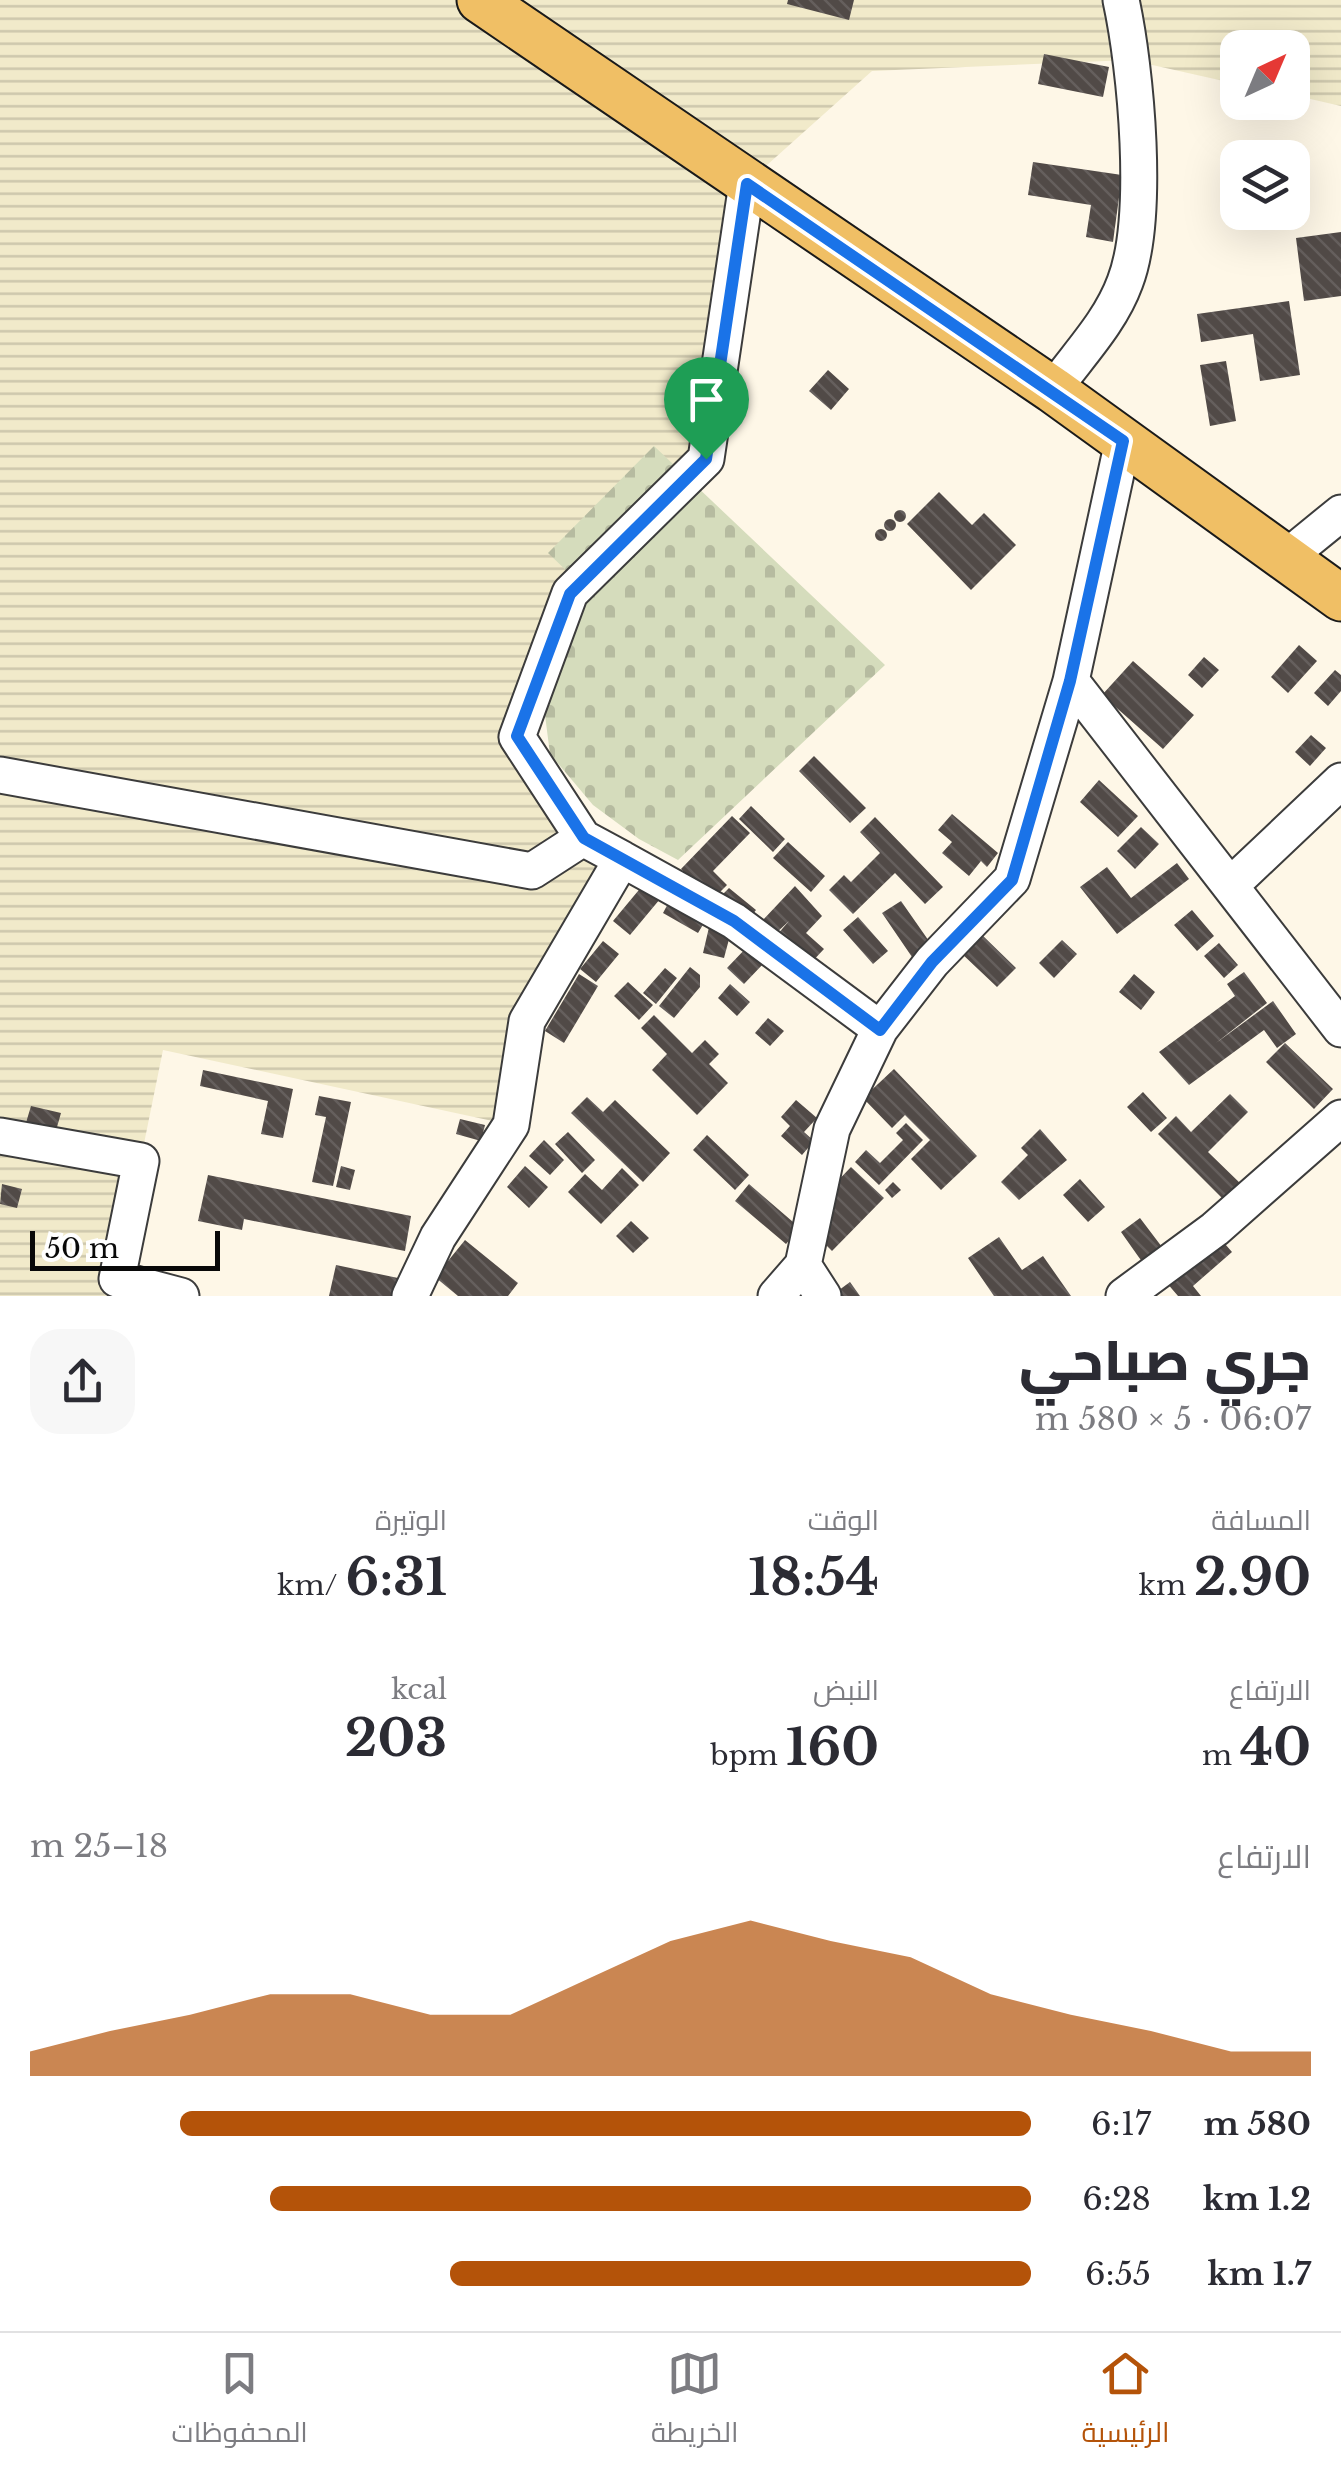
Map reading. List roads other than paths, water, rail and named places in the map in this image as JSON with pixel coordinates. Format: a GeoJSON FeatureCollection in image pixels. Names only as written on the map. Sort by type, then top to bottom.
{"type":"FeatureCollection","features":[{"type":"Feature","properties":{"kind":"main road"},"geometry":{"type":"LineString","coordinates":[[480,0],[1053,390],[1341,598]]}},
{"type":"Feature","properties":{"kind":"street"},"geometry":{"type":"LineString","coordinates":[[1053,390],[1101,327],[1126,280],[1140,193],[1127,28],[1121,0]]}},
{"type":"Feature","properties":{"kind":"street"},"geometry":{"type":"LineString","coordinates":[[747,184],[706,459],[570,594],[517,736],[584,838],[734,921],[880,1030]]}},
{"type":"Feature","properties":{"kind":"street"},"geometry":{"type":"LineString","coordinates":[[776,1296],[802,1265],[832,1129],[880,1030],[932,962],[1012,880],[1070,681],[1123,441]]}},
{"type":"Feature","properties":{"kind":"street"},"geometry":{"type":"LineString","coordinates":[[1287,558],[1341,513]]}},
{"type":"Feature","properties":{"kind":"street"},"geometry":{"type":"LineString","coordinates":[[1070,681],[1341,1029]]}},
{"type":"Feature","properties":{"kind":"street"},"geometry":{"type":"LineString","coordinates":[[0,775],[532,871],[584,838]]}},
{"type":"Feature","properties":{"kind":"street"},"geometry":{"type":"LineString","coordinates":[[1230,886],[1341,780]]}},
{"type":"Feature","properties":{"kind":"street"},"geometry":{"type":"LineString","coordinates":[[410,1296],[438,1238],[511,1124],[527,1021],[622,859]]}},
{"type":"Feature","properties":{"kind":"street"},"geometry":{"type":"LineString","coordinates":[[1124,1296],[1214,1229],[1341,1118]]}},
{"type":"Feature","properties":{"kind":"street"},"geometry":{"type":"LineString","coordinates":[[0,1136],[141,1160],[117,1279],[180,1296]]}},
{"type":"Feature","properties":{"kind":"street"},"geometry":{"type":"LineString","coordinates":[[802,1265],[823,1296]]}}]}
